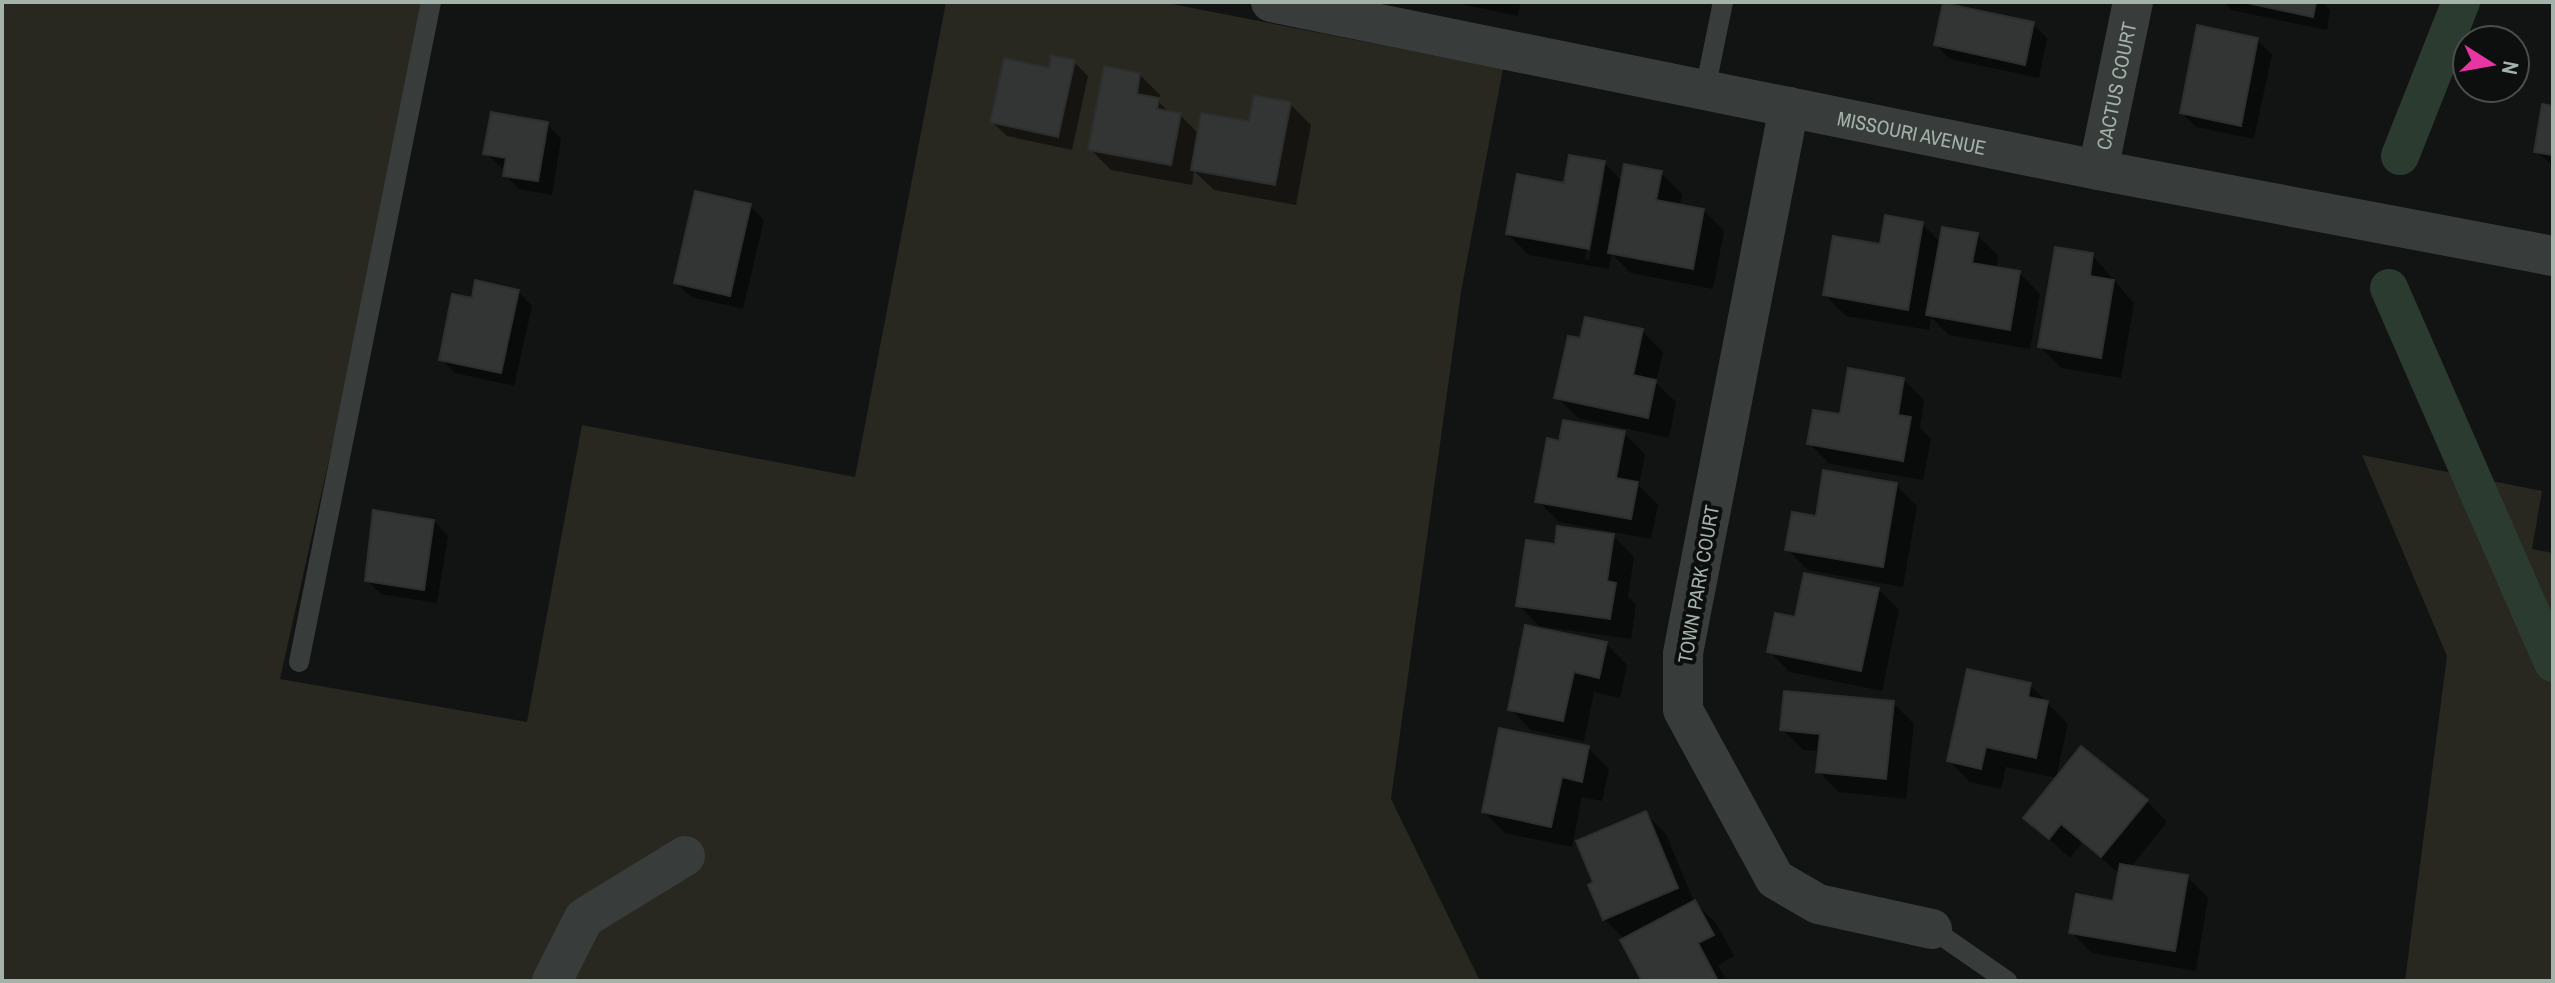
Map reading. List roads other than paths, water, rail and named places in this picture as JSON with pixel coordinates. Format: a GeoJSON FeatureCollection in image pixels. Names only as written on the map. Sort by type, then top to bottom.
{"type":"FeatureCollection","features":[{"type":"Feature","properties":{"kind":"street","name":"MISSOURI AVENUE"},"geometry":{"type":"LineString","coordinates":[[1271,2],[1341,8],[1705,90],[2098,170],[2553,256]]}},
{"type":"Feature","properties":{"kind":"street","name":"CACTUS COURT"},"geometry":{"type":"LineString","coordinates":[[2098,170],[2133,2]]}},
{"type":"Feature","properties":{"kind":"street","name":"TOWN PARK COURT"},"geometry":{"type":"LineString","coordinates":[[1789,107],[1683,653],[1683,710],[1775,879],[1818,904],[1932,929]]}},
{"type":"Feature","properties":{"kind":"street"},"geometry":{"type":"LineString","coordinates":[[552,981],[584,918],[685,856]]}},
{"type":"Feature","properties":{"kind":"lane"},"geometry":{"type":"LineString","coordinates":[[299,662],[431,2]]}},
{"type":"Feature","properties":{"kind":"lane"},"geometry":{"type":"LineString","coordinates":[[1705,90],[1723,2]]}},
{"type":"Feature","properties":{"kind":"lane"},"geometry":{"type":"LineString","coordinates":[[1932,929],[2007,981]]}},
{"type":"Feature","properties":{"kind":"waterway"},"geometry":{"type":"LineString","coordinates":[[2400,156],[2461,2]]}},
{"type":"Feature","properties":{"kind":"waterway"},"geometry":{"type":"LineString","coordinates":[[2389,288],[2553,663]]}}]}
